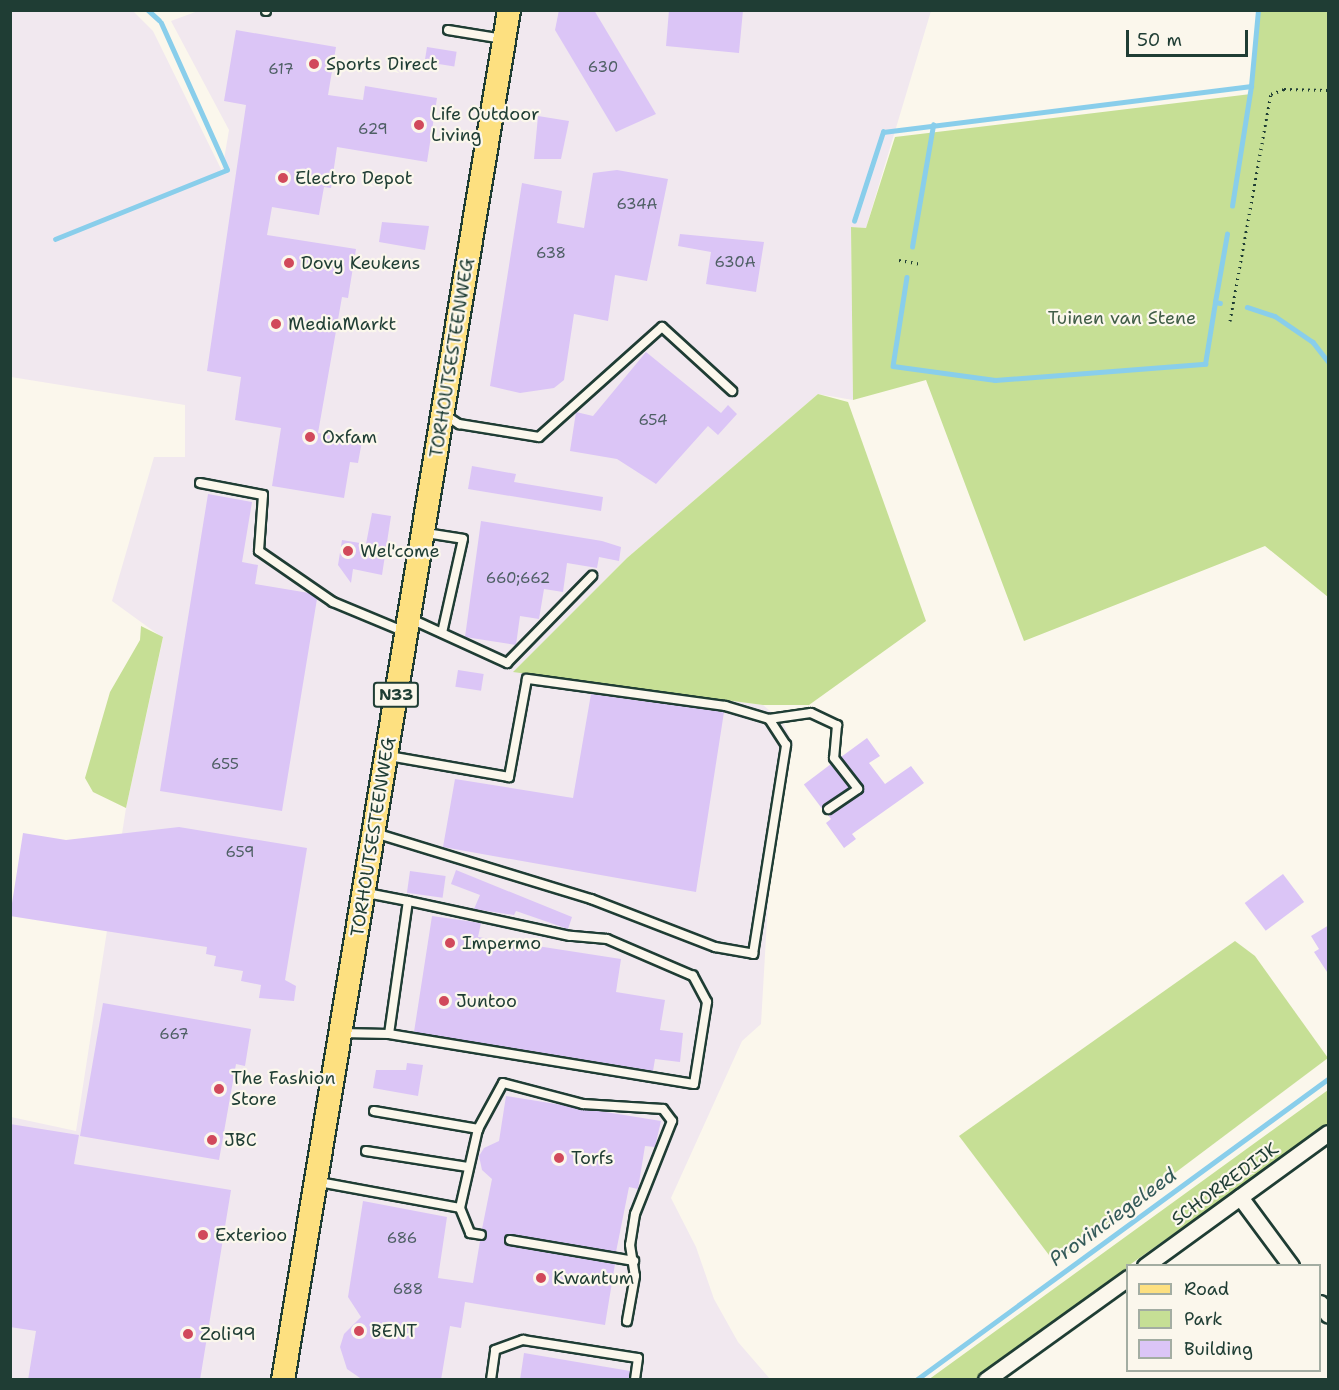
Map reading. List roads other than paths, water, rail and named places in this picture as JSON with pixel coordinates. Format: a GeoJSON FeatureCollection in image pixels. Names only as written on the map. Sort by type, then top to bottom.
{"type":"FeatureCollection","features":[{"type":"Feature","properties":{"kind":"main road","name":"TORHOUTSESTEENWEG"},"geometry":{"type":"LineString","coordinates":[[283,1380],[509,10]]}},
{"type":"Feature","properties":{"kind":"street","name":"SCHORREDIJK"},"geometry":{"type":"LineString","coordinates":[[1148,1264],[1329,1133]]}},
{"type":"Feature","properties":{"kind":"street"},"geometry":{"type":"LineString","coordinates":[[1240,1197],[1290,1264]]}},
{"type":"Feature","properties":{"kind":"street"},"geometry":{"type":"LineString","coordinates":[[986,1380],[1126,1279]]}},
{"type":"Feature","properties":{"kind":"lane"},"geometry":{"type":"LineString","coordinates":[[448,30],[504,39]]}},
{"type":"Feature","properties":{"kind":"lane"},"geometry":{"type":"LineString","coordinates":[[443,414],[459,424],[539,436],[662,327],[732,391]]}},
{"type":"Feature","properties":{"kind":"lane"},"geometry":{"type":"LineString","coordinates":[[200,483],[263,495],[259,551],[333,602],[442,633],[507,663],[592,576]]}},
{"type":"Feature","properties":{"kind":"lane"},"geometry":{"type":"LineString","coordinates":[[424,532],[463,539],[442,633]]}},
{"type":"Feature","properties":{"kind":"lane"},"geometry":{"type":"LineString","coordinates":[[386,755],[509,777],[527,679],[725,706],[769,719],[811,713],[837,725],[834,758],[858,789],[828,809]]}},
{"type":"Feature","properties":{"kind":"lane"},"geometry":{"type":"LineString","coordinates":[[373,833],[591,899],[715,947],[753,954],[786,745],[769,719]]}},
{"type":"Feature","properties":{"kind":"lane"},"geometry":{"type":"LineString","coordinates":[[340,1033],[389,1034],[694,1084],[707,1002],[693,976],[607,939],[570,936],[363,892]]}},
{"type":"Feature","properties":{"kind":"lane"},"geometry":{"type":"LineString","coordinates":[[389,1034],[408,901]]}},
{"type":"Feature","properties":{"kind":"lane"},"geometry":{"type":"LineString","coordinates":[[481,1235],[470,1233],[460,1208],[478,1129],[503,1083],[583,1104],[663,1109],[672,1121],[635,1214],[630,1245],[634,1261],[627,1321]]}},
{"type":"Feature","properties":{"kind":"lane"},"geometry":{"type":"LineString","coordinates":[[374,1111],[478,1129]]}},
{"type":"Feature","properties":{"kind":"lane"},"geometry":{"type":"LineString","coordinates":[[366,1151],[468,1167]]}},
{"type":"Feature","properties":{"kind":"lane"},"geometry":{"type":"LineString","coordinates":[[315,1180],[333,1188],[460,1208]]}},
{"type":"Feature","properties":{"kind":"lane"},"geometry":{"type":"LineString","coordinates":[[510,1240],[634,1261]]}},
{"type":"Feature","properties":{"kind":"lane"},"geometry":{"type":"LineString","coordinates":[[491,1380],[495,1350],[523,1340],[638,1358],[635,1380]]}},
{"type":"Feature","properties":{"kind":"waterway"},"geometry":{"type":"LineString","coordinates":[[148,10],[159,20]]}},
{"type":"Feature","properties":{"kind":"waterway"},"geometry":{"type":"LineString","coordinates":[[854,221],[883,132],[1251,86],[1258,10]]}},
{"type":"Feature","properties":{"kind":"waterway"},"geometry":{"type":"LineString","coordinates":[[55,239],[227,170],[161,23]]}},
{"type":"Feature","properties":{"kind":"waterway"},"geometry":{"type":"LineString","coordinates":[[1232,206],[1251,86]]}},
{"type":"Feature","properties":{"kind":"waterway"},"geometry":{"type":"LineString","coordinates":[[912,247],[933,125]]}},
{"type":"Feature","properties":{"kind":"waterway"},"geometry":{"type":"LineString","coordinates":[[1215,302],[1227,234]]}},
{"type":"Feature","properties":{"kind":"waterway"},"geometry":{"type":"LineString","coordinates":[[907,277],[893,366],[995,380],[1205,364],[1215,302],[1220,303]]}},
{"type":"Feature","properties":{"kind":"waterway"},"geometry":{"type":"LineString","coordinates":[[1247,307],[1275,316],[1313,342],[1328,361]]}},
{"type":"Feature","properties":{"kind":"waterway","name":"Provinciegeleed"},"geometry":{"type":"LineString","coordinates":[[916,1380],[1328,1079]]}},
{"type":"Feature","properties":{"kind":"place","name":"Sports Direct"},"geometry":{"type":"Point","coordinates":[314,64]}},
{"type":"Feature","properties":{"kind":"place","name":"Life Outdoor Living"},"geometry":{"type":"Point","coordinates":[419,125]}},
{"type":"Feature","properties":{"kind":"place","name":"Electro Depot"},"geometry":{"type":"Point","coordinates":[283,178]}},
{"type":"Feature","properties":{"kind":"place","name":"Dovy Keukens"},"geometry":{"type":"Point","coordinates":[289,263]}},
{"type":"Feature","properties":{"kind":"place","name":"MediaMarkt"},"geometry":{"type":"Point","coordinates":[276,324]}},
{"type":"Feature","properties":{"kind":"place","name":"Oxfam"},"geometry":{"type":"Point","coordinates":[310,437]}},
{"type":"Feature","properties":{"kind":"place","name":"Wel'come"},"geometry":{"type":"Point","coordinates":[348,551]}},
{"type":"Feature","properties":{"kind":"place","name":"Impermo"},"geometry":{"type":"Point","coordinates":[450,943]}},
{"type":"Feature","properties":{"kind":"place","name":"Juntoo"},"geometry":{"type":"Point","coordinates":[444,1001]}},
{"type":"Feature","properties":{"kind":"place","name":"The Fashion Store"},"geometry":{"type":"Point","coordinates":[219,1089]}},
{"type":"Feature","properties":{"kind":"place","name":"JBC"},"geometry":{"type":"Point","coordinates":[212,1140]}},
{"type":"Feature","properties":{"kind":"place","name":"Torfs"},"geometry":{"type":"Point","coordinates":[559,1158]}},
{"type":"Feature","properties":{"kind":"place","name":"Exterioo"},"geometry":{"type":"Point","coordinates":[203,1235]}},
{"type":"Feature","properties":{"kind":"place","name":"Kwantum"},"geometry":{"type":"Point","coordinates":[541,1278]}},
{"type":"Feature","properties":{"kind":"place","name":"BENT"},"geometry":{"type":"Point","coordinates":[359,1331]}},
{"type":"Feature","properties":{"kind":"place","name":"Zoli99"},"geometry":{"type":"Point","coordinates":[188,1334]}},
{"type":"Feature","properties":{"kind":"park label","name":"Tuinen van Stene"},"geometry":{"type":"Point","coordinates":[1122,318]}}]}
